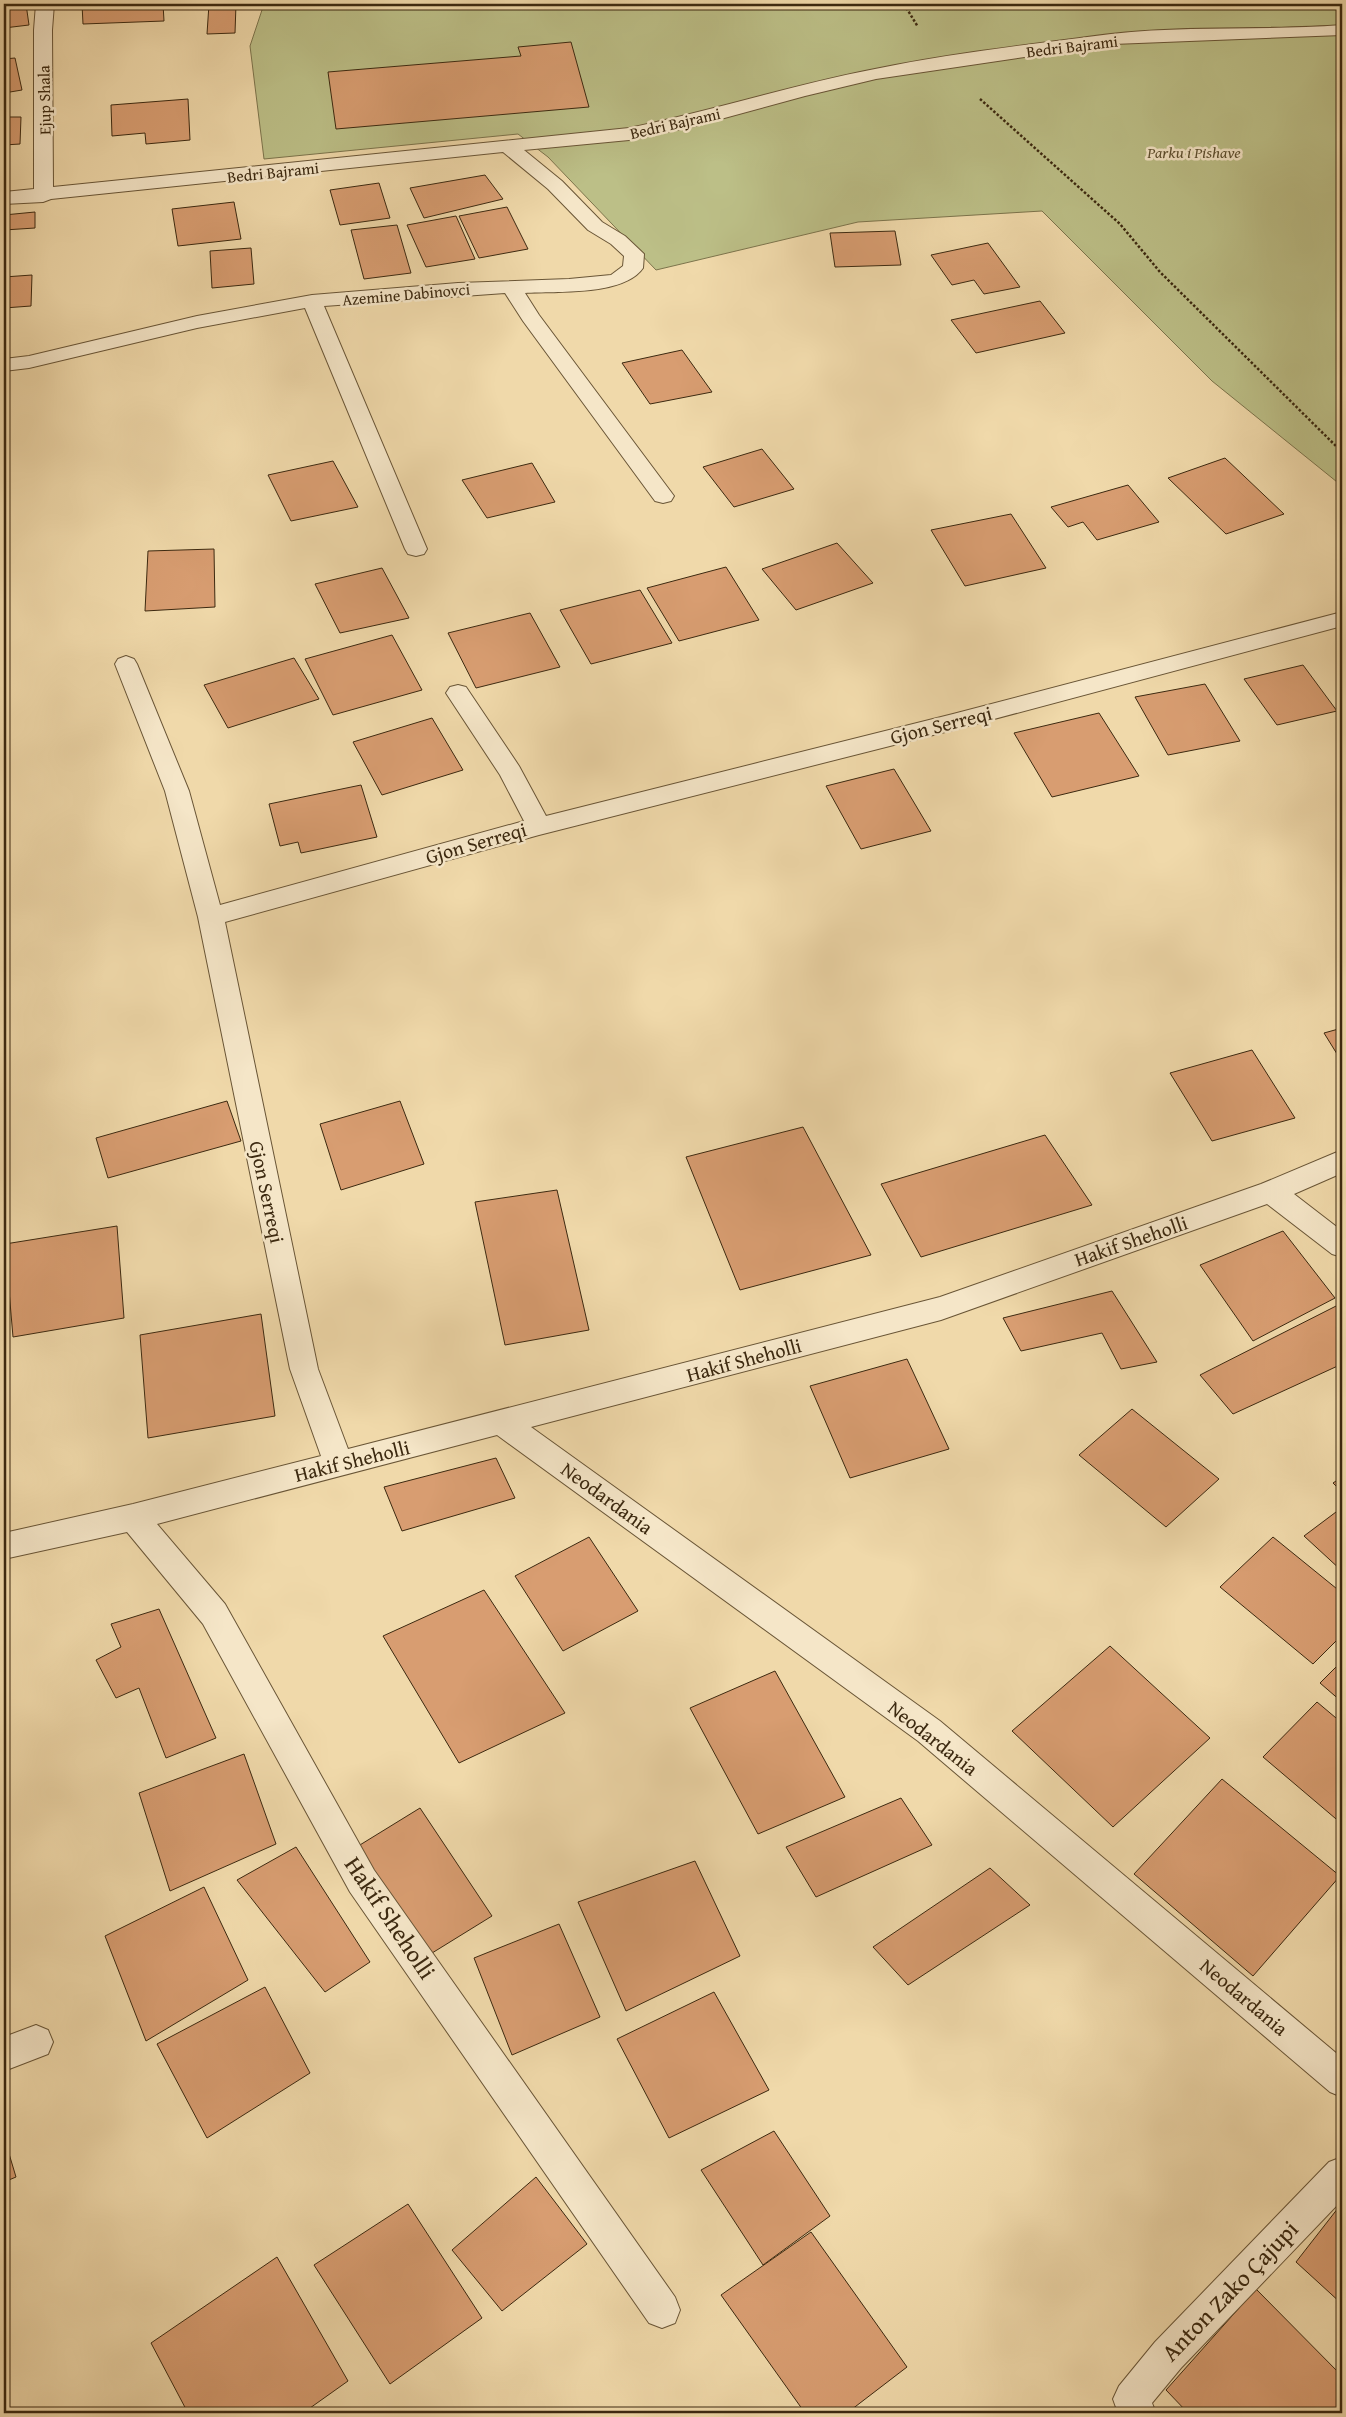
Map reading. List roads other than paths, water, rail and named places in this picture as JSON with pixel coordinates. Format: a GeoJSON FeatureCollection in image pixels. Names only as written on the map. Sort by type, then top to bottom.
{"type":"FeatureCollection","features":[{"type":"Feature","properties":{"kind":"street","name":"Ejup Shala"},"geometry":{"type":"LineString","coordinates":[[43,196],[45,173],[43,30],[45,4]]}},
{"type":"Feature","properties":{"kind":"street","name":"Bedri Bajrami"},"geometry":{"type":"LineString","coordinates":[[4,198],[43,196],[629,134],[695,120],[801,91],[876,74],[1113,40],[1170,35],[1305,33],[1342,30]]}},
{"type":"Feature","properties":{"kind":"street","name":"Azemine Dabinovci"},"geometry":{"type":"LineString","coordinates":[[4,365],[29,362],[197,322],[312,301],[458,289],[512,288],[616,280],[633,268],[634,254],[618,240],[595,226],[555,185],[509,148]]}},
{"type":"Feature","properties":{"kind":"street"},"geometry":{"type":"LineString","coordinates":[[512,288],[530,318],[663,496]]}},
{"type":"Feature","properties":{"kind":"street"},"geometry":{"type":"LineString","coordinates":[[312,301],[416,548]]}},
{"type":"Feature","properties":{"kind":"street","name":"Gjon Serreqi"},"geometry":{"type":"LineString","coordinates":[[211,917],[539,826],[953,722],[1342,619]]}},
{"type":"Feature","properties":{"kind":"street","name":"Gjon Serreqi"},"geometry":{"type":"LineString","coordinates":[[126,664],[177,791],[211,917],[304,1369],[339,1464]]}},
{"type":"Feature","properties":{"kind":"street","name":"Gjon Serreqi"},"geometry":{"type":"LineString","coordinates":[[458,693],[504,759],[539,826]]}},
{"type":"Feature","properties":{"kind":"street","name":"Hakif Sheholli"},"geometry":{"type":"LineString","coordinates":[[4,1546],[132,1517],[504,1423],[941,1308],[1271,1192],[1342,1161]]}},
{"type":"Feature","properties":{"kind":"street"},"geometry":{"type":"LineString","coordinates":[[1271,1192],[1342,1246]]}},
{"type":"Feature","properties":{"kind":"street","name":"Neodardania"},"geometry":{"type":"LineString","coordinates":[[504,1423],[929,1731],[1342,2080]]}},
{"type":"Feature","properties":{"kind":"street","name":"Hakif Sheholli"},"geometry":{"type":"LineString","coordinates":[[132,1517],[214,1614],[362,1881],[662,2310]]}},
{"type":"Feature","properties":{"kind":"street"},"geometry":{"type":"LineString","coordinates":[[4,2054],[36,2042]]}},
{"type":"Feature","properties":{"kind":"street","name":"Anton Zako Çajupi"},"geometry":{"type":"LineString","coordinates":[[1137,2413],[1132,2400],[1168,2355],[1342,2175]]}},
{"type":"Feature","properties":{"kind":"park label","name":"Parku i Pishave"},"geometry":{"type":"Point","coordinates":[1194,152]}}]}
